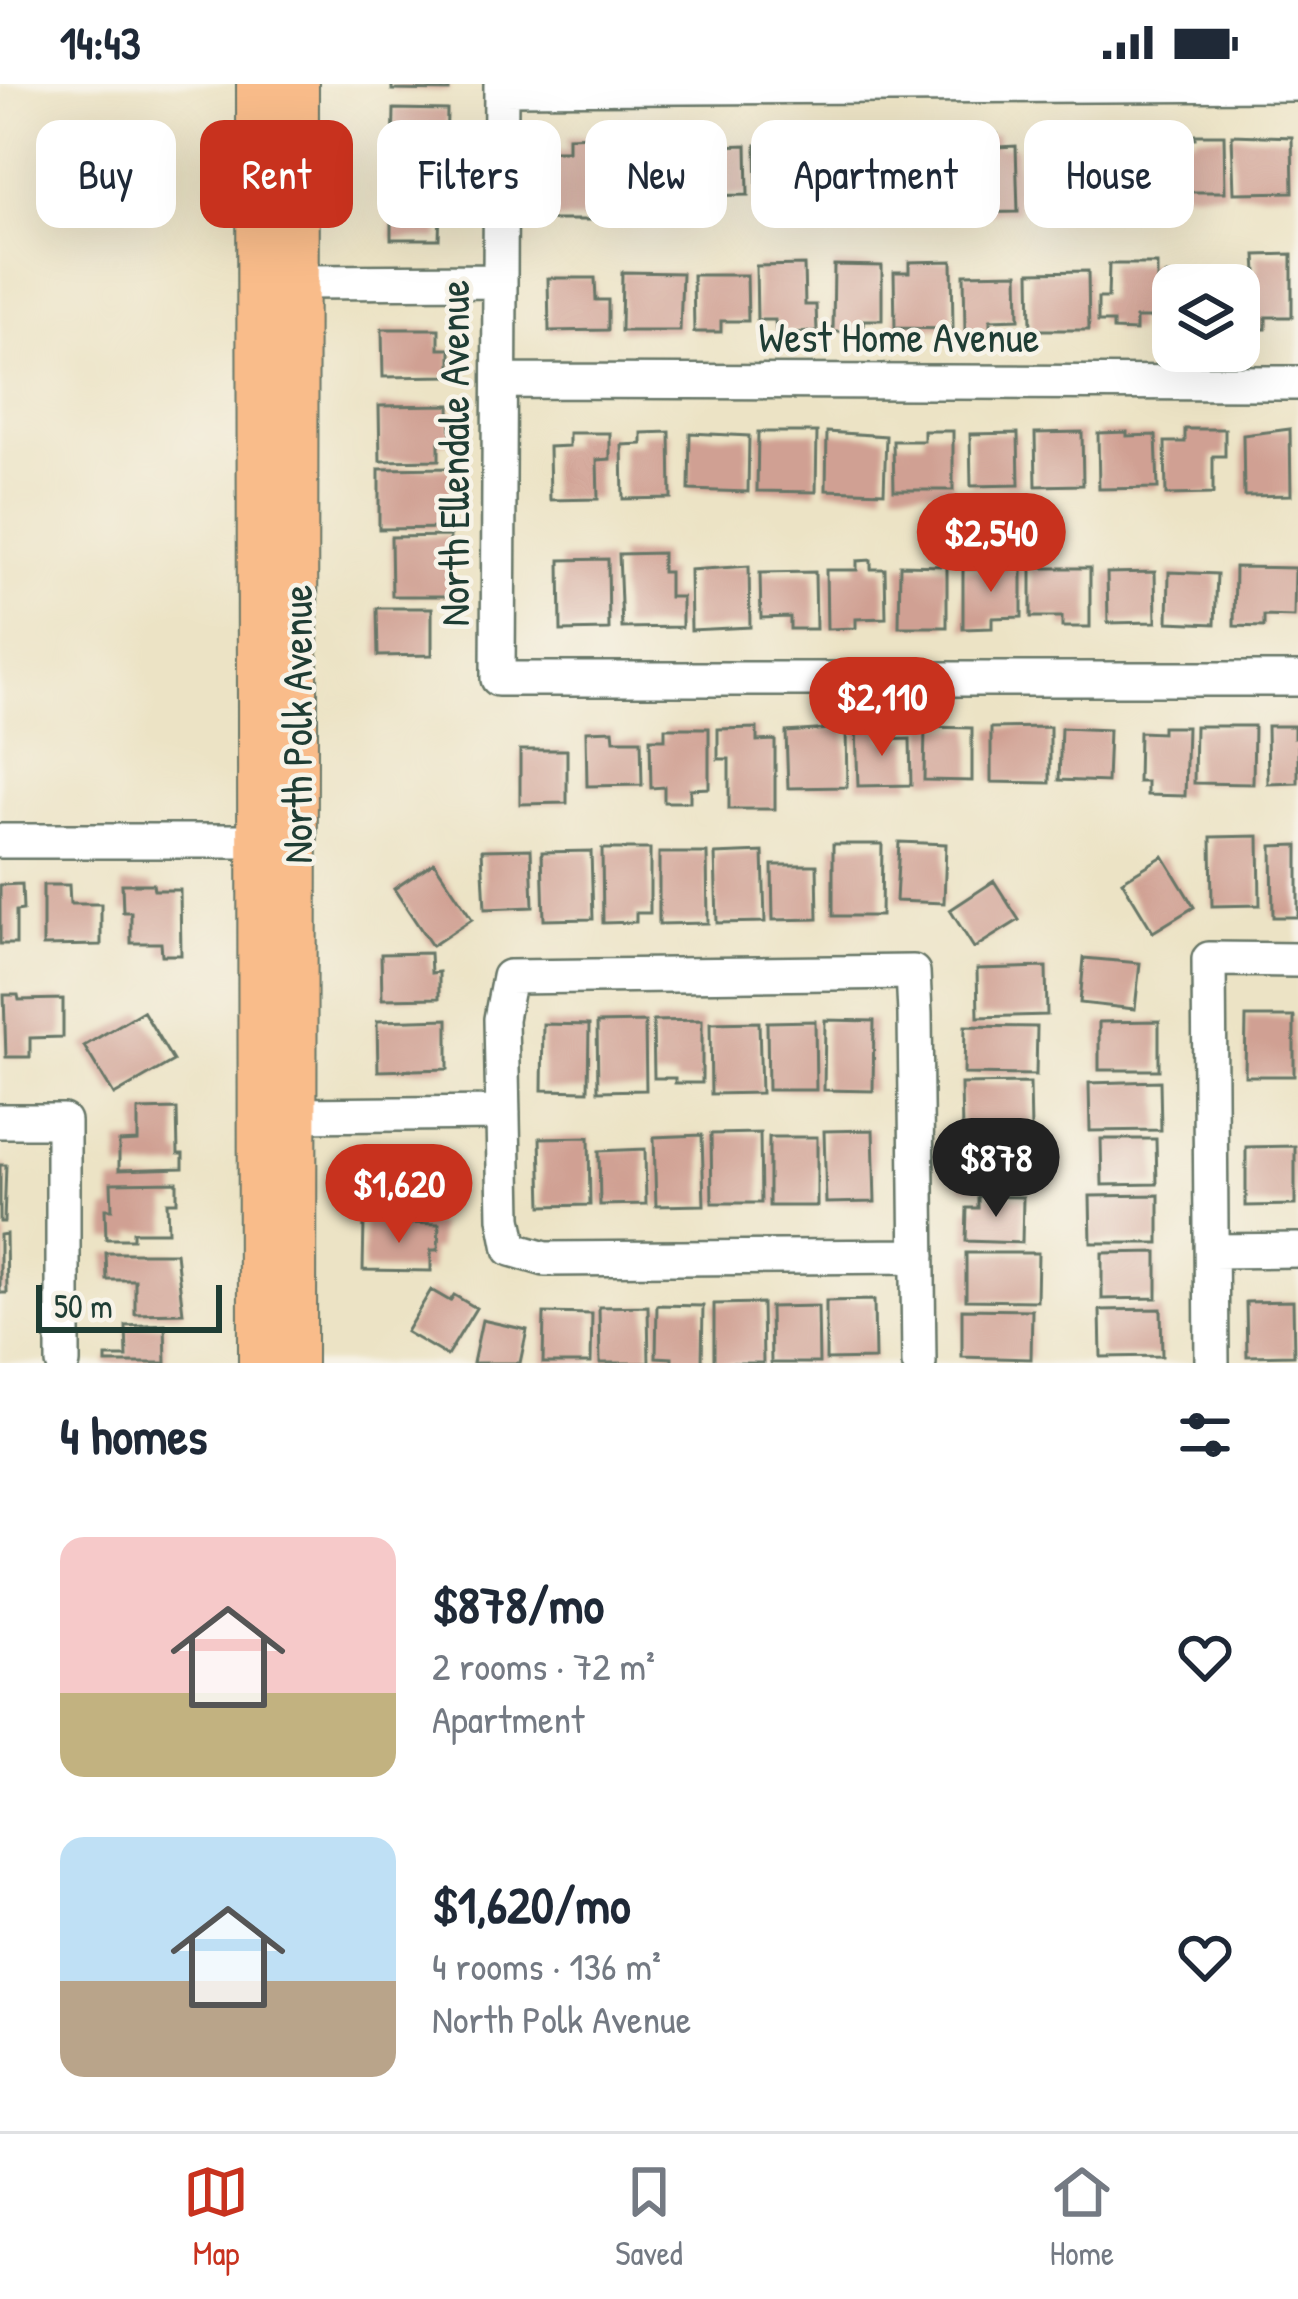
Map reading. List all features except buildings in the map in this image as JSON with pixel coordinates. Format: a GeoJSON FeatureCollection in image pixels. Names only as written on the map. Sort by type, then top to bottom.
{"type":"FeatureCollection","features":[{"type":"Feature","properties":{"kind":"main road","name":"North Polk Avenue"},"geometry":{"type":"LineString","coordinates":[[258,84],[279,841],[294,1115],[295,1363]]}},
{"type":"Feature","properties":{"kind":"main road"},"geometry":{"type":"LineString","coordinates":[[274,84],[274,250],[298,281]]}},
{"type":"Feature","properties":{"kind":"main road","name":"North Polk Avenue"},"geometry":{"type":"LineString","coordinates":[[260,1363],[298,281],[297,84]]}},
{"type":"Feature","properties":{"kind":"street"},"geometry":{"type":"LineString","coordinates":[[501,86],[1298,84]]}},
{"type":"Feature","properties":{"kind":"street","name":"North Ellendale Avenue"},"geometry":{"type":"LineString","coordinates":[[501,86],[498,679],[1298,680]]}},
{"type":"Feature","properties":{"kind":"street"},"geometry":{"type":"LineString","coordinates":[[298,281],[499,281]]}},
{"type":"Feature","properties":{"kind":"street","name":"West Home Avenue"},"geometry":{"type":"LineString","coordinates":[[500,381],[1298,382]]}},
{"type":"Feature","properties":{"kind":"street"},"geometry":{"type":"LineString","coordinates":[[0,841],[279,841]]}},
{"type":"Feature","properties":{"kind":"street"},"geometry":{"type":"LineString","coordinates":[[1212,1363],[1209,959],[1298,960]]}},
{"type":"Feature","properties":{"kind":"street"},"geometry":{"type":"LineString","coordinates":[[918,1256],[545,1259],[511,1249],[505,1217],[501,1019],[509,977],[914,972],[918,1256],[919,1363]]}},
{"type":"Feature","properties":{"kind":"street"},"geometry":{"type":"LineString","coordinates":[[294,1115],[503,1113]]}},
{"type":"Feature","properties":{"kind":"street"},"geometry":{"type":"LineString","coordinates":[[0,1121],[63,1121],[63,1363]]}},
{"type":"Feature","properties":{"kind":"street"},"geometry":{"type":"LineString","coordinates":[[1212,1250],[1298,1250]]}}]}
